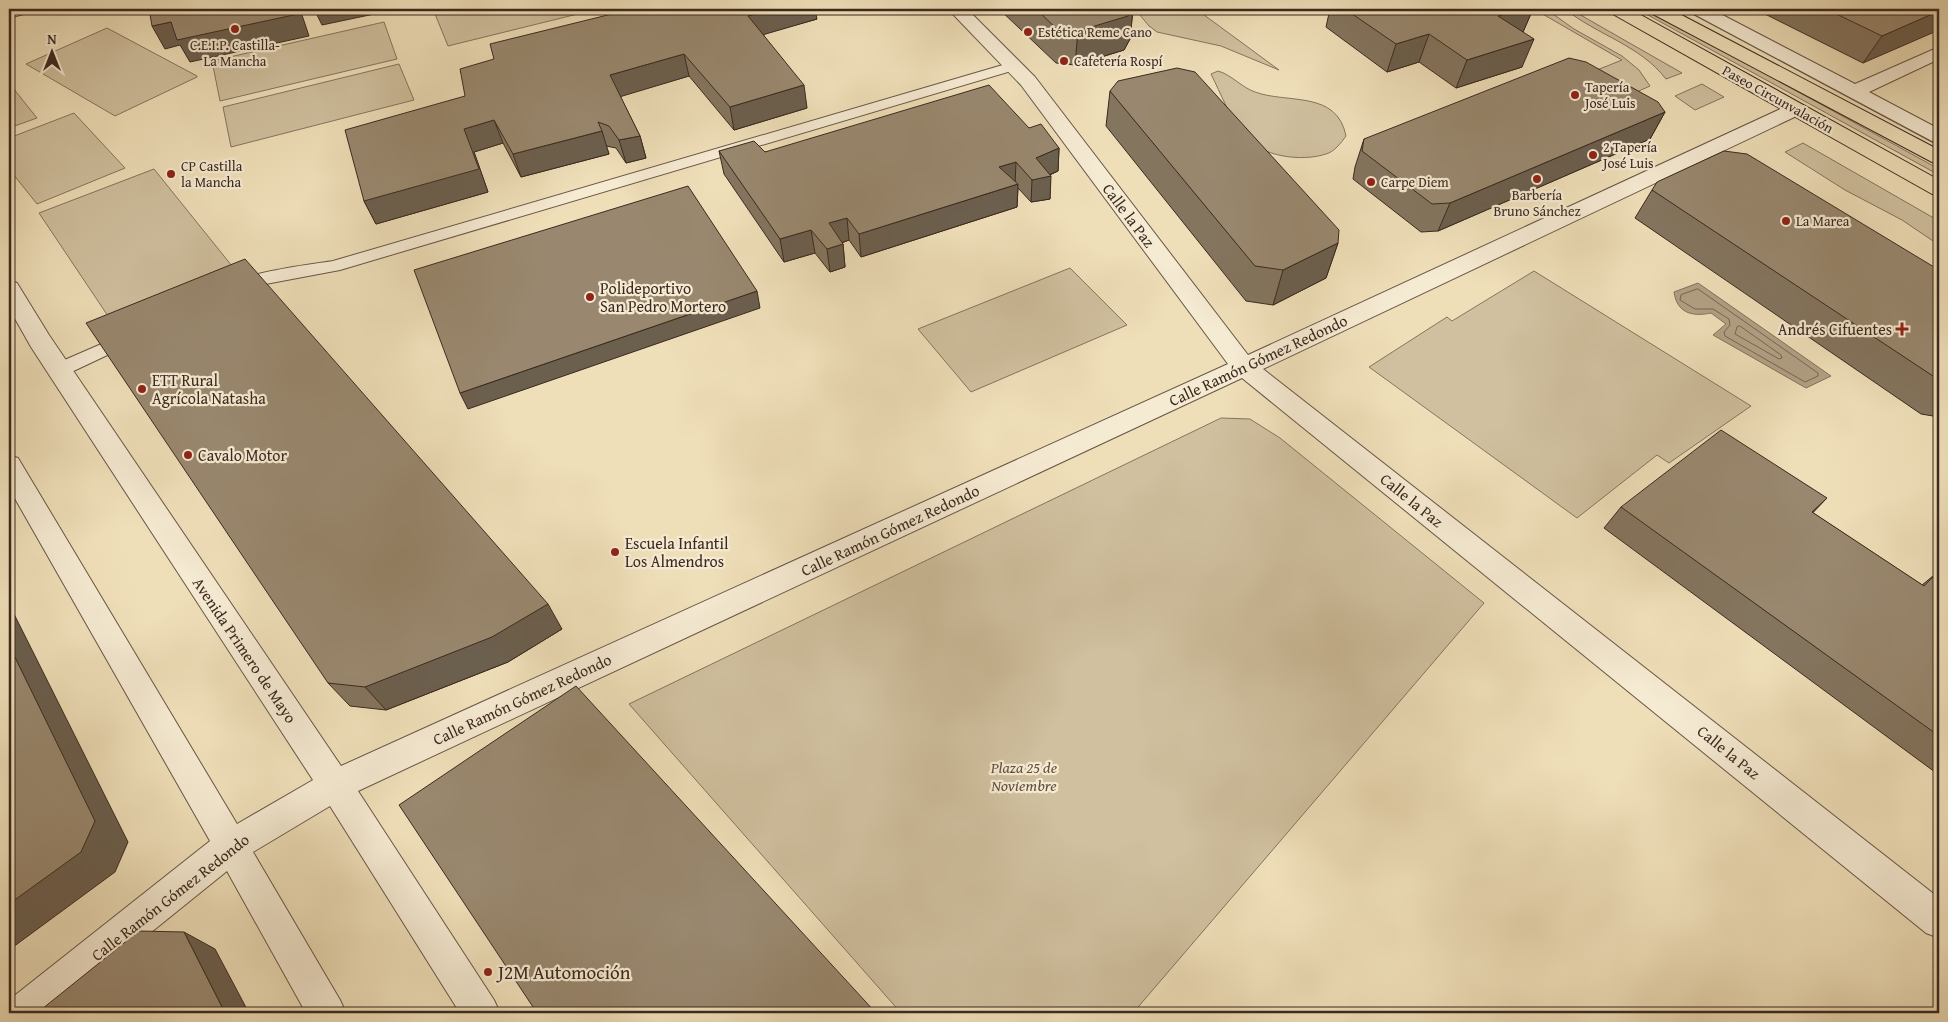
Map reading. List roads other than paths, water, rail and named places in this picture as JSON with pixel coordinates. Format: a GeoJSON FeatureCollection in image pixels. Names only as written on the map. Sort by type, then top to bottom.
{"type":"FeatureCollection","features":[{"type":"Feature","properties":{"kind":"main road","name":"Paseo Circunvalación"},"geometry":{"type":"LineString","coordinates":[[1617,9],[1939,189]]}},
{"type":"Feature","properties":{"kind":"main road","name":"Paseo Circunvalación"},"geometry":{"type":"LineString","coordinates":[[1657,9],[1939,158]]}},
{"type":"Feature","properties":{"kind":"street"},"geometry":{"type":"LineString","coordinates":[[9,13],[20,9]]}},
{"type":"Feature","properties":{"kind":"street","name":"Calle la Paz"},"geometry":{"type":"LineString","coordinates":[[957,9],[1028,81],[1244,367],[1939,920]]}},
{"type":"Feature","properties":{"kind":"street"},"geometry":{"type":"LineString","coordinates":[[1698,9],[1939,137]]}},
{"type":"Feature","properties":{"kind":"street"},"geometry":{"type":"LineString","coordinates":[[1854,92],[1939,52]]}},
{"type":"Feature","properties":{"kind":"street","name":"Calle Ramón Gómez Redondo"},"geometry":{"type":"LineString","coordinates":[[22,1013],[231,846],[335,785],[1244,367],[1796,108]]}},
{"type":"Feature","properties":{"kind":"street","name":"Avenida Primero de Mayo"},"geometry":{"type":"LineString","coordinates":[[9,288],[60,370],[335,785],[481,1013]]}},
{"type":"Feature","properties":{"kind":"street"},"geometry":{"type":"LineString","coordinates":[[9,465],[327,1013]]}},
{"type":"Feature","properties":{"kind":"lane"},"geometry":{"type":"LineString","coordinates":[[218,296],[251,281],[334,266],[1013,66]]}},
{"type":"Feature","properties":{"kind":"lane"},"geometry":{"type":"LineString","coordinates":[[60,370],[140,333]]}},
{"type":"Feature","properties":{"kind":"water"},"geometry":{"type":"Polygon","coordinates":[[[1698,283],[1831,376],[1806,388],[1713,335],[1726,324],[1711,313],[1692,314],[1686,312],[1678,305],[1676,299],[1674,292],[1698,283]]]}},
{"type":"Feature","properties":{"kind":"place","name":"C.E.I.P. Castilla- La Mancha"},"geometry":{"type":"Point","coordinates":[235,29]}},
{"type":"Feature","properties":{"kind":"place","name":"Estética Reme Cano"},"geometry":{"type":"Point","coordinates":[1028,32]}},
{"type":"Feature","properties":{"kind":"place","name":"Cafetería Rospí"},"geometry":{"type":"Point","coordinates":[1064,61]}},
{"type":"Feature","properties":{"kind":"place","name":"Tapería José Luis"},"geometry":{"type":"Point","coordinates":[1575,95]}},
{"type":"Feature","properties":{"kind":"place","name":"2 Tapería José Luis"},"geometry":{"type":"Point","coordinates":[1593,155]}},
{"type":"Feature","properties":{"kind":"place","name":"CP Castilla la Mancha"},"geometry":{"type":"Point","coordinates":[171,174]}},
{"type":"Feature","properties":{"kind":"place","name":"Barbería Bruno Sánchez"},"geometry":{"type":"Point","coordinates":[1537,179]}},
{"type":"Feature","properties":{"kind":"place","name":"Carpe Diem"},"geometry":{"type":"Point","coordinates":[1371,182]}},
{"type":"Feature","properties":{"kind":"place","name":"La Marea"},"geometry":{"type":"Point","coordinates":[1786,221]}},
{"type":"Feature","properties":{"kind":"place","name":"Polideportivo San Pedro Mortero"},"geometry":{"type":"Point","coordinates":[590,297]}},
{"type":"Feature","properties":{"kind":"place","name":"Andrés Cifuentes"},"geometry":{"type":"Point","coordinates":[1902,329]}},
{"type":"Feature","properties":{"kind":"place","name":"ETT Rural Agrícola Natasha"},"geometry":{"type":"Point","coordinates":[142,389]}},
{"type":"Feature","properties":{"kind":"place","name":"Cavalo Motor"},"geometry":{"type":"Point","coordinates":[188,455]}},
{"type":"Feature","properties":{"kind":"place","name":"Escuela Infantil Los Almendros"},"geometry":{"type":"Point","coordinates":[615,552]}},
{"type":"Feature","properties":{"kind":"place","name":"J2M Automoción"},"geometry":{"type":"Point","coordinates":[488,972]}},
{"type":"Feature","properties":{"kind":"park label","name":"Plaza 25 de Noviembre"},"geometry":{"type":"Point","coordinates":[1024,776]}}]}
